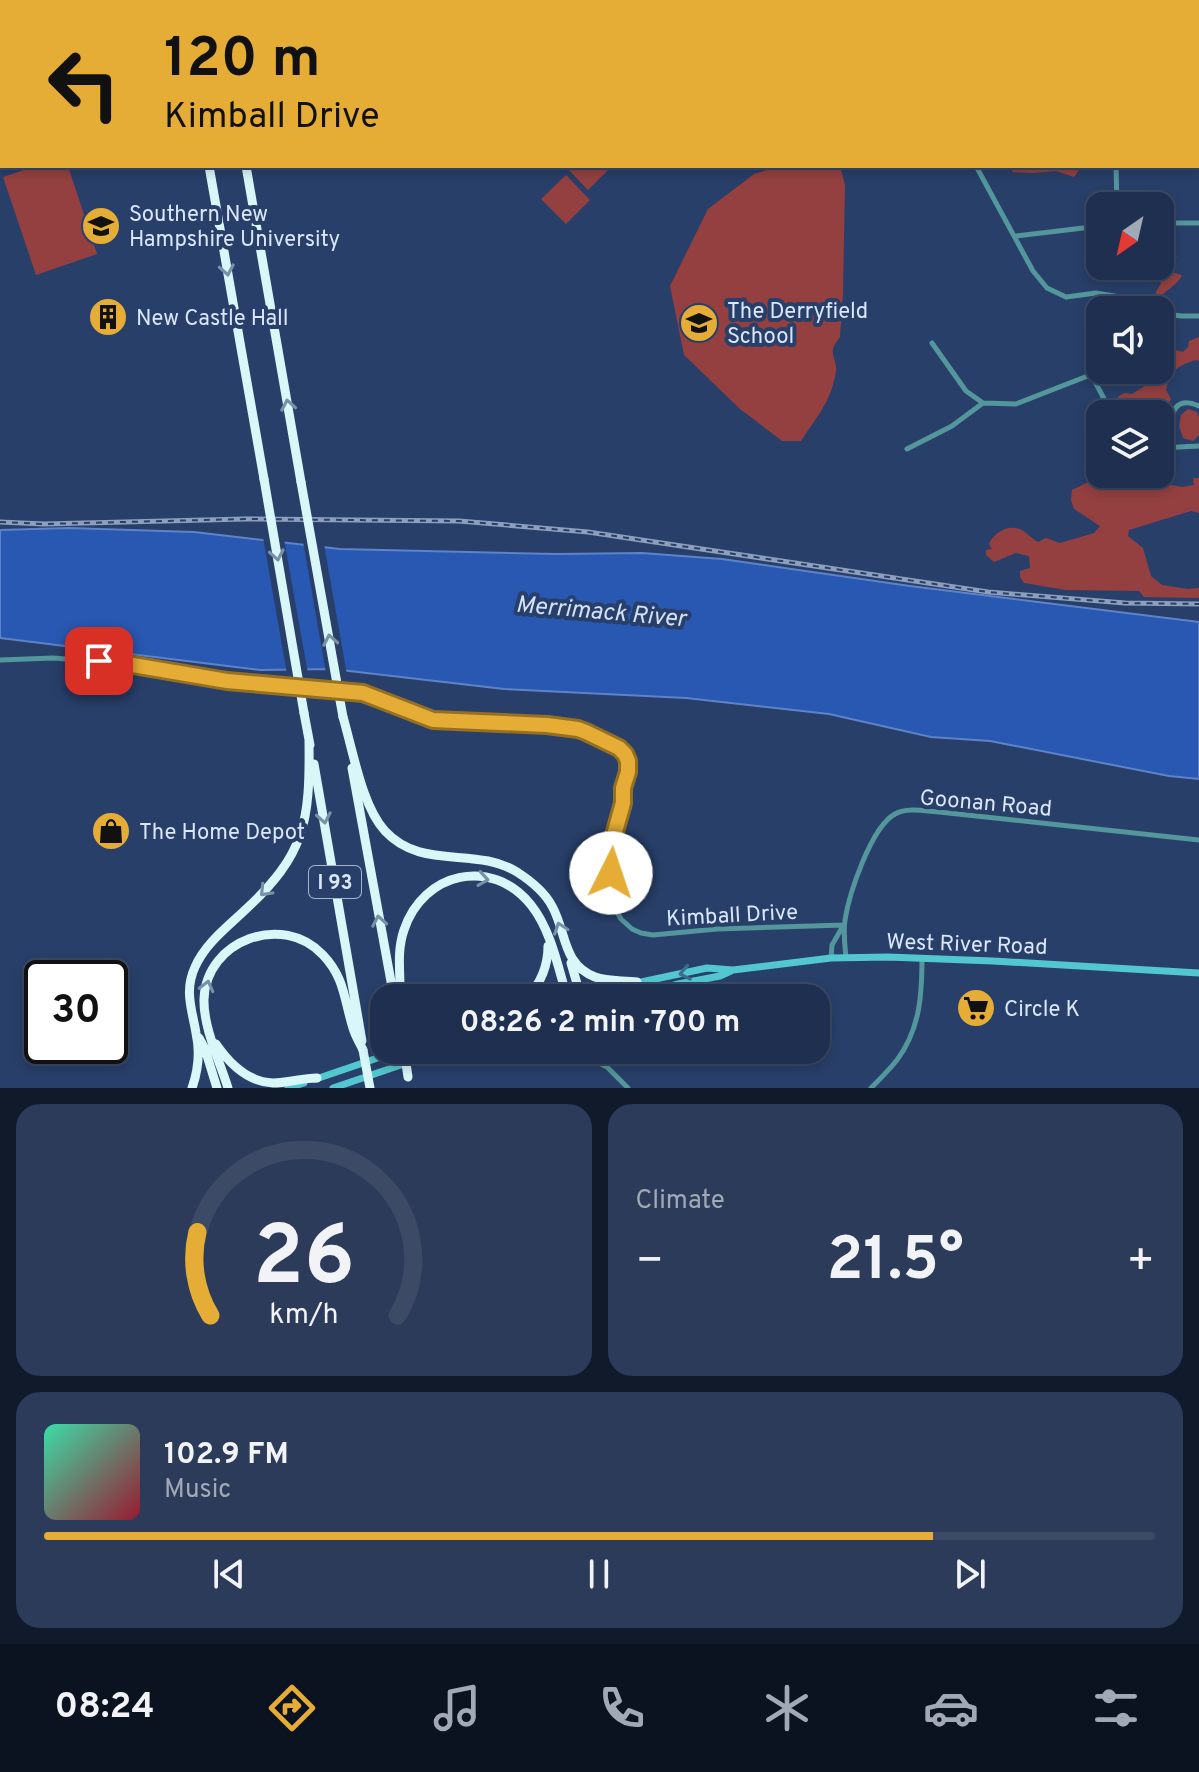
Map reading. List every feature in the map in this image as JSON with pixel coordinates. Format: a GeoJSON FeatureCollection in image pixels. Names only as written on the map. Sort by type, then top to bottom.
{"type":"FeatureCollection","features":[{"type":"Feature","properties":{"kind":"highway","name":"I 93"},"geometry":{"type":"LineString","coordinates":[[209,168],[370,1088]]}},
{"type":"Feature","properties":{"kind":"highway","name":"I 93"},"geometry":{"type":"LineString","coordinates":[[246,168],[343,717],[394,984]]}},
{"type":"Feature","properties":{"kind":"highway"},"geometry":{"type":"LineString","coordinates":[[343,717],[371,812],[386,832],[414,851],[432,856],[480,859],[514,870],[531,882],[553,907],[577,984]]}},
{"type":"Feature","properties":{"kind":"highway"},"geometry":{"type":"LineString","coordinates":[[192,1088],[198,1063],[197,1035],[188,995],[195,967],[205,950],[273,883],[288,862],[300,838],[307,810],[309,740]]}},
{"type":"Feature","properties":{"kind":"highway"},"geometry":{"type":"LineString","coordinates":[[398,984],[399,954],[410,914],[422,897],[436,886],[462,877],[481,877],[509,886],[524,897],[536,912],[548,939],[562,984]]}},
{"type":"Feature","properties":{"kind":"highway"},"geometry":{"type":"LineString","coordinates":[[228,1088],[206,1019],[204,997],[216,963],[242,941],[260,935],[294,936],[320,951],[334,967],[343,987],[353,1029],[363,1050]]}},
{"type":"Feature","properties":{"kind":"highway"},"geometry":{"type":"LineString","coordinates":[[538,984],[545,969],[548,939]]}},
{"type":"Feature","properties":{"kind":"highway"},"geometry":{"type":"LineString","coordinates":[[570,956],[578,966],[594,976],[637,982]]}},
{"type":"Feature","properties":{"kind":"highway"},"geometry":{"type":"LineString","coordinates":[[197,1035],[205,1049],[217,1088]]}},
{"type":"Feature","properties":{"kind":"highway"},"geometry":{"type":"LineString","coordinates":[[211,1036],[230,1061],[254,1078],[274,1083],[317,1078]]}},
{"type":"Feature","properties":{"kind":"highway"},"geometry":{"type":"LineString","coordinates":[[405,1064],[410,1088]]}},
{"type":"Feature","properties":{"kind":"main road","name":"West River Road"},"geometry":{"type":"LineString","coordinates":[[629,984],[707,968],[733,970],[831,958],[922,958],[1199,973]]}},
{"type":"Feature","properties":{"kind":"main road","name":"West River Road"},"geometry":{"type":"LineString","coordinates":[[686,984],[733,970]]}},
{"type":"Feature","properties":{"kind":"main road"},"geometry":{"type":"LineString","coordinates":[[288,1088],[370,1061]]}},
{"type":"Feature","properties":{"kind":"main road"},"geometry":{"type":"LineString","coordinates":[[333,1088],[404,1064]]}},
{"type":"Feature","properties":{"kind":"street"},"geometry":{"type":"LineString","coordinates":[[977,168],[1041,283],[1052,292],[1066,297],[1115,296]]}},
{"type":"Feature","properties":{"kind":"street"},"geometry":{"type":"LineString","coordinates":[[1116,168],[1117,192]]}},
{"type":"Feature","properties":{"kind":"street"},"geometry":{"type":"LineString","coordinates":[[1174,223],[1199,223]]}},
{"type":"Feature","properties":{"kind":"street"},"geometry":{"type":"LineString","coordinates":[[1016,236],[1086,228]]}},
{"type":"Feature","properties":{"kind":"street"},"geometry":{"type":"LineString","coordinates":[[1174,315],[1199,316]]}},
{"type":"Feature","properties":{"kind":"street"},"geometry":{"type":"LineString","coordinates":[[932,343],[966,391],[983,403],[1016,404],[1086,376]]}},
{"type":"Feature","properties":{"kind":"street"},"geometry":{"type":"LineString","coordinates":[[907,449],[952,426],[983,403]]}},
{"type":"Feature","properties":{"kind":"street"},"geometry":{"type":"LineString","coordinates":[[1174,411],[1181,404],[1199,406]]}},
{"type":"Feature","properties":{"kind":"street"},"geometry":{"type":"LineString","coordinates":[[1174,448],[1199,446]]}},
{"type":"Feature","properties":{"kind":"street","name":"Kimball Drive"},"geometry":{"type":"LineString","coordinates":[[0,660],[53,658],[121,663],[227,681],[363,693],[433,720],[578,729],[613,744],[628,761],[623,803],[613,835],[611,889],[615,908],[632,929],[653,935],[844,925]]}},
{"type":"Feature","properties":{"kind":"street","name":"Goonan Road"},"geometry":{"type":"LineString","coordinates":[[846,958],[844,925],[861,866],[879,832],[898,812],[939,812],[1199,840]]}},
{"type":"Feature","properties":{"kind":"street","name":"Goonan Road"},"geometry":{"type":"LineString","coordinates":[[831,958],[834,939],[844,925]]}},
{"type":"Feature","properties":{"kind":"street"},"geometry":{"type":"LineString","coordinates":[[871,1088],[899,1057],[914,1028],[920,1007],[922,958]]}},
{"type":"Feature","properties":{"kind":"street"},"geometry":{"type":"LineString","coordinates":[[602,1064],[628,1088]]}},
{"type":"Feature","properties":{"kind":"shaded area"},"geometry":{"type":"Polygon","coordinates":[[[30,168],[69,168],[97,254],[36,275],[3,177],[30,168]]]}},
{"type":"Feature","properties":{"kind":"shaded area"},"geometry":{"type":"Polygon","coordinates":[[[567,168],[610,168],[588,190],[567,168]]]}},
{"type":"Feature","properties":{"kind":"shaded area"},"geometry":{"type":"Polygon","coordinates":[[[774,168],[841,168],[845,185],[840,337],[833,352],[836,373],[827,400],[801,441],[782,441],[740,409],[684,355],[670,286],[708,209],[754,174],[774,168]]]}},
{"type":"Feature","properties":{"kind":"shaded area"},"geometry":{"type":"Polygon","coordinates":[[[1010,168],[1079,168],[1074,177],[1056,171],[1013,172],[1010,168]]]}},
{"type":"Feature","properties":{"kind":"shaded area"},"geometry":{"type":"Polygon","coordinates":[[[566,175],[590,200],[566,224],[541,199],[566,175]]]}},
{"type":"Feature","properties":{"kind":"shaded area"},"geometry":{"type":"Polygon","coordinates":[[[1174,273],[1182,275],[1162,296],[1156,296],[1161,283],[1159,280],[1174,280],[1174,273]]]}},
{"type":"Feature","properties":{"kind":"shaded area"},"geometry":{"type":"Polygon","coordinates":[[[1199,337],[1199,361],[1184,364],[1174,372],[1174,349],[1183,352],[1189,341],[1199,337]]]}},
{"type":"Feature","properties":{"kind":"shaded area"},"geometry":{"type":"Polygon","coordinates":[[[1168,384],[1166,390],[1171,399],[1118,400],[1124,393],[1132,394],[1145,386],[1168,384]]]}},
{"type":"Feature","properties":{"kind":"shaded area"},"geometry":{"type":"Polygon","coordinates":[[[1188,409],[1197,412],[1199,417],[1199,435],[1193,441],[1183,438],[1179,426],[1181,415],[1188,409]]]}},
{"type":"Feature","properties":{"kind":"shaded area"},"geometry":{"type":"Polygon","coordinates":[[[1193,478],[1199,478],[1199,513],[1191,511],[1129,530],[1128,536],[1143,548],[1151,576],[1162,585],[1199,588],[1199,598],[1144,597],[1139,591],[1066,590],[1024,583],[1020,571],[1030,568],[1029,556],[1016,553],[994,562],[986,555],[986,550],[992,549],[989,544],[991,540],[1007,528],[1022,530],[1038,542],[1046,538],[1060,543],[1094,533],[1100,526],[1074,509],[1072,490],[1086,483],[1086,488],[1174,488],[1174,485],[1194,485],[1193,478]]]}},
{"type":"Feature","properties":{"kind":"water","name":"Merrimack River"},"geometry":{"type":"Polygon","coordinates":[[[69,528],[194,532],[340,549],[642,553],[722,559],[1199,622],[1199,779],[1169,776],[990,741],[931,737],[829,714],[686,698],[504,689],[332,669],[261,670],[0,638],[0,530],[69,528]]]}},
{"type":"Feature","properties":{"kind":"pier"},"geometry":{"type":"Polygon","coordinates":[[[263,537],[284,539],[308,674],[287,674],[263,537]]]}},
{"type":"Feature","properties":{"kind":"pier"},"geometry":{"type":"Polygon","coordinates":[[[303,541],[324,544],[347,675],[326,673],[303,541]]]}},
{"type":"Feature","properties":{"kind":"railway"},"geometry":{"type":"LineString","coordinates":[[0,522],[44,524],[245,519],[459,521],[588,532],[988,592],[1125,603],[1199,604]]}},
{"type":"Feature","properties":{"kind":"place","name":"Southern New Hampshire University"},"geometry":{"type":"Point","coordinates":[101,226]}},
{"type":"Feature","properties":{"kind":"place","name":"New Castle Hall"},"geometry":{"type":"Point","coordinates":[108,317]}},
{"type":"Feature","properties":{"kind":"place","name":"The Derryfield School"},"geometry":{"type":"Point","coordinates":[699,323]}},
{"type":"Feature","properties":{"kind":"place","name":"The Home Depot"},"geometry":{"type":"Point","coordinates":[111,831]}},
{"type":"Feature","properties":{"kind":"place","name":"Circle K"},"geometry":{"type":"Point","coordinates":[976,1008]}},
{"type":"Feature","properties":{"kind":"route"},"geometry":{"type":"LineString","coordinates":[[99,661],[227,681],[363,693],[433,720],[547,725],[586,732],[619,748],[628,761],[623,803],[611,846],[611,873]]}}]}
